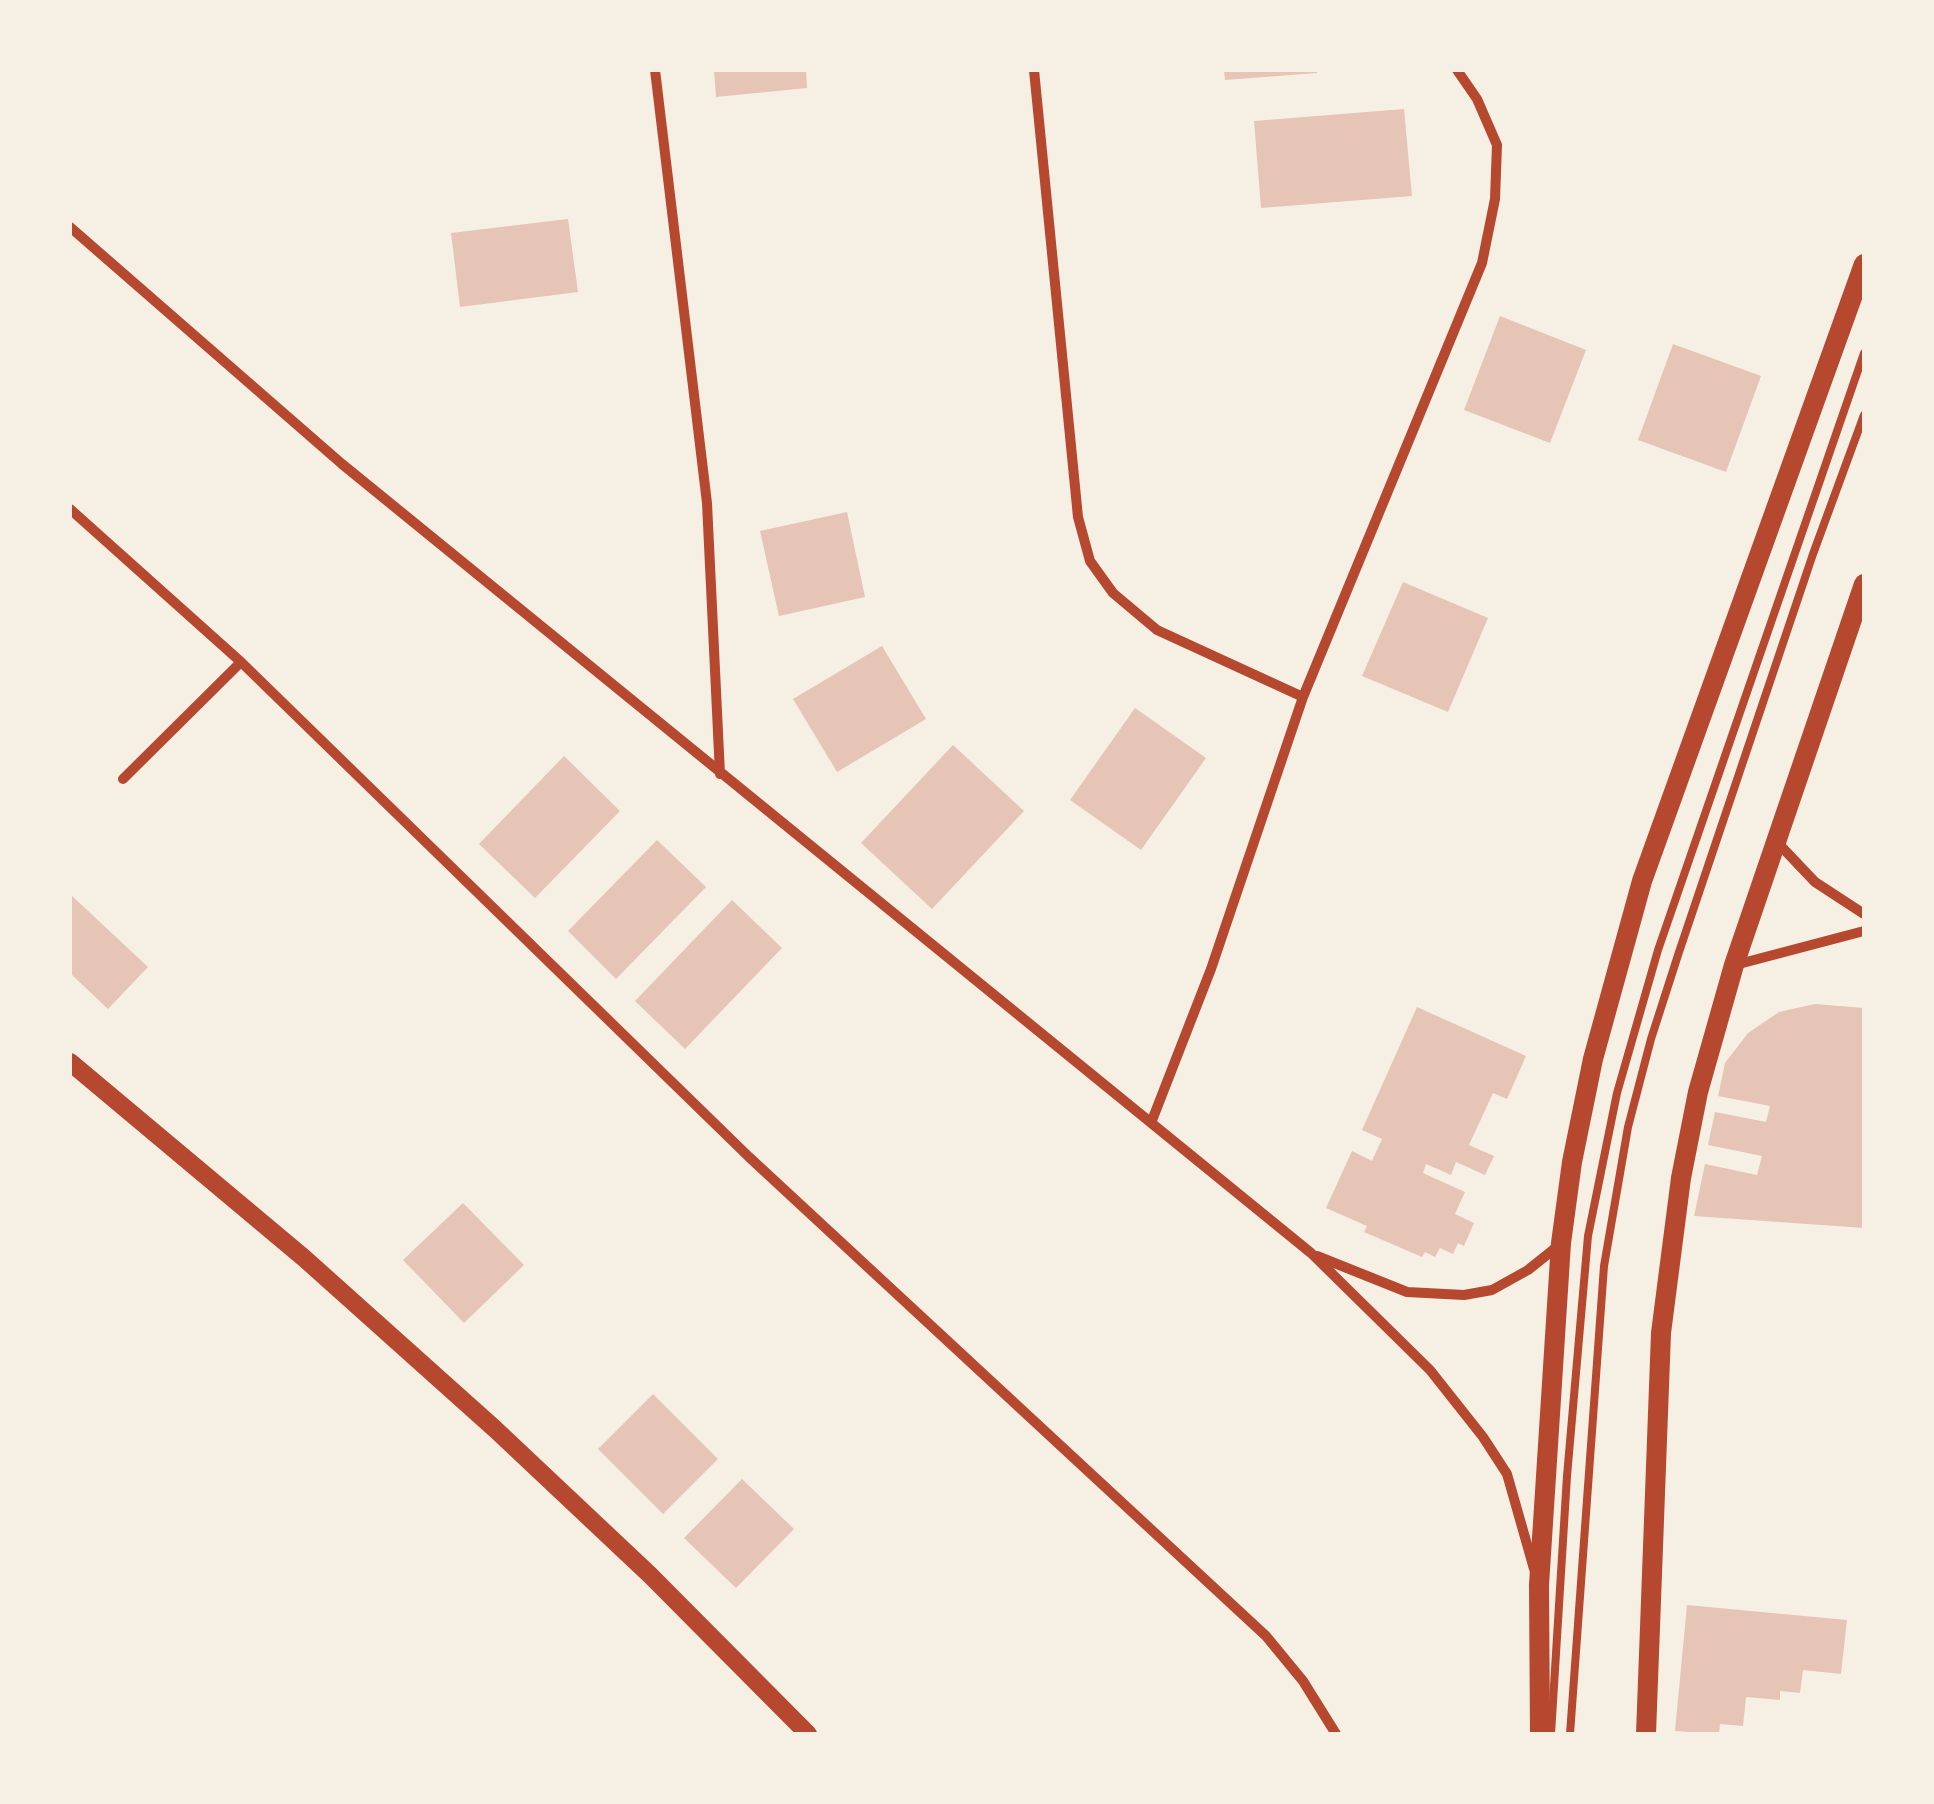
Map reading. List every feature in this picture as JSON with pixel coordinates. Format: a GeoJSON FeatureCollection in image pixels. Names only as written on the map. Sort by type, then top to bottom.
{"type":"FeatureCollection","features":[{"type":"Feature","properties":{"kind":"main road"},"geometry":{"type":"LineString","coordinates":[[1540,1734],[1539,1585],[1562,1243],[1572,1162],[1592,1059],[1642,881],[1864,264]]}},
{"type":"Feature","properties":{"kind":"main road"},"geometry":{"type":"LineString","coordinates":[[1646,1734],[1657,1402],[1668,1265],[1698,1092],[1774,839],[1864,584]]}},
{"type":"Feature","properties":{"kind":"street"},"geometry":{"type":"LineString","coordinates":[[655,70],[707,503],[720,774]]}},
{"type":"Feature","properties":{"kind":"street"},"geometry":{"type":"LineString","coordinates":[[1034,70],[1078,516],[1090,561],[1112,593],[1157,630],[1303,697]]}},
{"type":"Feature","properties":{"kind":"street"},"geometry":{"type":"LineString","coordinates":[[1151,1123],[1210,969],[1303,697],[1482,263],[1495,199],[1497,145],[1478,99],[1457,70]]}},
{"type":"Feature","properties":{"kind":"street"},"geometry":{"type":"LineString","coordinates":[[70,227],[342,464],[1311,1254],[1430,1370],[1483,1437],[1506,1474],[1539,1585]]}},
{"type":"Feature","properties":{"kind":"street"},"geometry":{"type":"LineString","coordinates":[[70,508],[241,662],[749,1157],[1266,1636],[1303,1681],[1336,1734]]}},
{"type":"Feature","properties":{"kind":"street"},"geometry":{"type":"LineString","coordinates":[[124,778],[241,662]]}},
{"type":"Feature","properties":{"kind":"street"},"geometry":{"type":"LineString","coordinates":[[1774,839],[1816,882],[1864,914]]}},
{"type":"Feature","properties":{"kind":"street"},"geometry":{"type":"LineString","coordinates":[[1734,966],[1864,931]]}},
{"type":"Feature","properties":{"kind":"street"},"geometry":{"type":"LineString","coordinates":[[70,1062],[304,1258],[495,1429],[808,1734]]}},
{"type":"Feature","properties":{"kind":"street"},"geometry":{"type":"LineString","coordinates":[[1311,1254],[1407,1292],[1464,1295],[1492,1290],[1528,1270],[1562,1243]]}},
{"type":"Feature","properties":{"kind":"lane"},"geometry":{"type":"LineString","coordinates":[[1551,1734],[1567,1476],[1588,1236],[1617,1093],[1658,950],[1864,353]]}},
{"type":"Feature","properties":{"kind":"lane"},"geometry":{"type":"LineString","coordinates":[[1570,1734],[1603,1284],[1628,1127],[1668,987],[1813,554],[1864,415]]}},
{"type":"Feature","properties":{"kind":"building"},"geometry":{"type":"Polygon","coordinates":[[[714,70],[806,70],[807,88],[716,97],[714,70]]]}},
{"type":"Feature","properties":{"kind":"building"},"geometry":{"type":"Polygon","coordinates":[[[1224,70],[1317,70],[1317,73],[1225,80],[1224,70]]]}},
{"type":"Feature","properties":{"kind":"building"},"geometry":{"type":"Polygon","coordinates":[[[1404,109],[1412,196],[1261,208],[1254,121],[1404,109]]]}},
{"type":"Feature","properties":{"kind":"building"},"geometry":{"type":"Polygon","coordinates":[[[568,219],[578,292],[460,307],[451,233],[568,219]]]}},
{"type":"Feature","properties":{"kind":"building"},"geometry":{"type":"Polygon","coordinates":[[[1500,316],[1586,350],[1550,443],[1464,410],[1500,316]]]}},
{"type":"Feature","properties":{"kind":"building"},"geometry":{"type":"Polygon","coordinates":[[[1673,344],[1761,376],[1726,472],[1638,440],[1673,344]]]}},
{"type":"Feature","properties":{"kind":"building"},"geometry":{"type":"Polygon","coordinates":[[[847,512],[865,597],[779,616],[760,531],[847,512]]]}},
{"type":"Feature","properties":{"kind":"building"},"geometry":{"type":"Polygon","coordinates":[[[1403,582],[1488,618],[1448,712],[1362,676],[1403,582]]]}},
{"type":"Feature","properties":{"kind":"building"},"geometry":{"type":"Polygon","coordinates":[[[882,646],[926,719],[837,772],[793,699],[882,646]]]}},
{"type":"Feature","properties":{"kind":"building"},"geometry":{"type":"Polygon","coordinates":[[[1135,708],[1206,758],[1141,850],[1070,800],[1135,708]]]}},
{"type":"Feature","properties":{"kind":"building"},"geometry":{"type":"Polygon","coordinates":[[[953,745],[1024,811],[932,909],[861,843],[953,745]]]}},
{"type":"Feature","properties":{"kind":"building"},"geometry":{"type":"Polygon","coordinates":[[[564,756],[620,811],[535,898],[479,844],[564,756]]]}},
{"type":"Feature","properties":{"kind":"building"},"geometry":{"type":"Polygon","coordinates":[[[657,840],[706,887],[616,979],[568,931],[657,840]]]}},
{"type":"Feature","properties":{"kind":"building"},"geometry":{"type":"Polygon","coordinates":[[[70,894],[148,967],[108,1009],[70,973],[70,894]]]}},
{"type":"Feature","properties":{"kind":"building"},"geometry":{"type":"Polygon","coordinates":[[[732,900],[782,948],[685,1049],[635,1001],[732,900]]]}},
{"type":"Feature","properties":{"kind":"building"},"geometry":{"type":"Polygon","coordinates":[[[1815,1004],[1864,1008],[1864,1228],[1694,1216],[1705,1164],[1757,1175],[1762,1156],[1708,1145],[1715,1112],[1766,1122],[1770,1106],[1718,1096],[1725,1063],[1748,1033],[1779,1012],[1815,1004]]]}},
{"type":"Feature","properties":{"kind":"building"},"geometry":{"type":"Polygon","coordinates":[[[1417,1007],[1526,1056],[1507,1099],[1493,1093],[1469,1145],[1494,1156],[1485,1175],[1456,1162],[1451,1175],[1426,1164],[1423,1173],[1465,1192],[1455,1214],[1474,1223],[1464,1246],[1458,1243],[1453,1254],[1440,1248],[1435,1257],[1425,1252],[1422,1257],[1364,1232],[1367,1226],[1326,1208],[1352,1151],[1372,1161],[1382,1139],[1362,1130],[1417,1007]]]}},
{"type":"Feature","properties":{"kind":"building"},"geometry":{"type":"Polygon","coordinates":[[[463,1203],[524,1265],[464,1323],[403,1260],[463,1203]]]}},
{"type":"Feature","properties":{"kind":"building"},"geometry":{"type":"Polygon","coordinates":[[[653,1394],[718,1459],[663,1514],[598,1449],[653,1394]]]}},
{"type":"Feature","properties":{"kind":"building"},"geometry":{"type":"Polygon","coordinates":[[[742,1479],[794,1529],[736,1588],[684,1538],[742,1479]]]}},
{"type":"Feature","properties":{"kind":"building"},"geometry":{"type":"Polygon","coordinates":[[[1687,1605],[1847,1620],[1841,1674],[1803,1670],[1800,1693],[1780,1691],[1780,1700],[1746,1697],[1743,1726],[1720,1724],[1719,1734],[1675,1731],[1687,1605]]]}}]}
